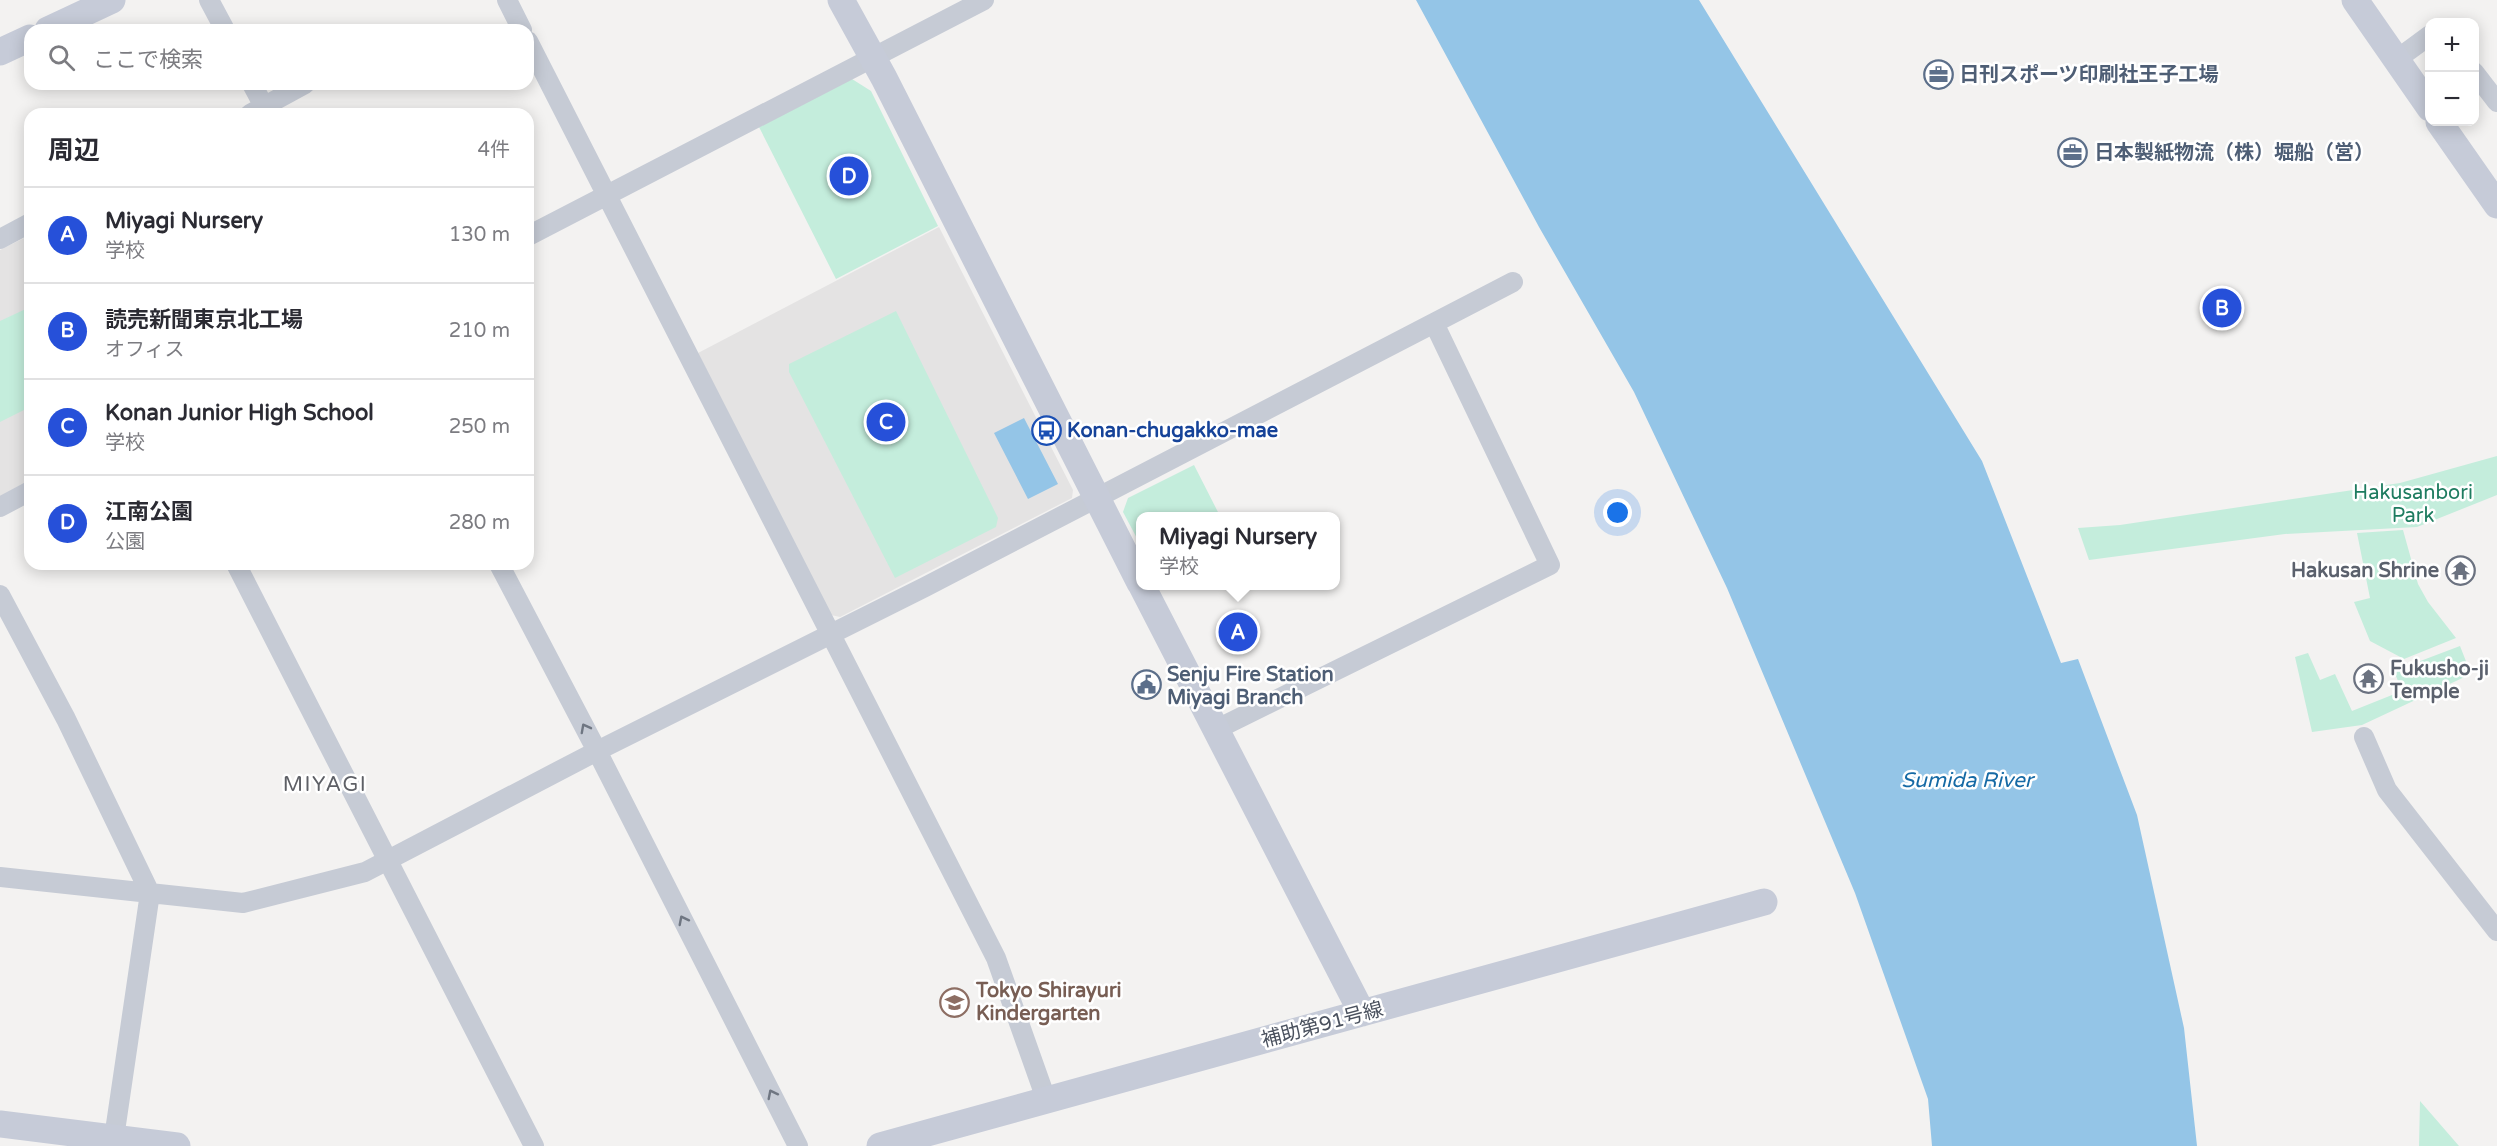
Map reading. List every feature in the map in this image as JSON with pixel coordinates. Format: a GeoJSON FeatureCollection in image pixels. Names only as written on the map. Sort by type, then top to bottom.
{"type":"FeatureCollection","features":[{"type":"Feature","properties":{"kind":"street"},"geometry":{"type":"LineString","coordinates":[[61,24],[112,0]]}},
{"type":"Feature","properties":{"kind":"street"},"geometry":{"type":"LineString","coordinates":[[209,0],[222,24]]}},
{"type":"Feature","properties":{"kind":"street"},"geometry":{"type":"LineString","coordinates":[[507,0],[519,24]]}},
{"type":"Feature","properties":{"kind":"street"},"geometry":{"type":"LineString","coordinates":[[841,0],[1136,574]]}},
{"type":"Feature","properties":{"kind":"street"},"geometry":{"type":"LineString","coordinates":[[2355,0],[2425,101]]}},
{"type":"Feature","properties":{"kind":"street"},"geometry":{"type":"LineString","coordinates":[[534,233],[873,59],[973,2]]}},
{"type":"Feature","properties":{"kind":"street"},"geometry":{"type":"LineString","coordinates":[[2396,60],[2425,39]]}},
{"type":"Feature","properties":{"kind":"street"},"geometry":{"type":"LineString","coordinates":[[0,52],[24,41]]}},
{"type":"Feature","properties":{"kind":"street"},"geometry":{"type":"LineString","coordinates":[[534,53],[996,958],[1046,1099]]}},
{"type":"Feature","properties":{"kind":"street"},"geometry":{"type":"LineString","coordinates":[[2479,77],[2497,102]]}},
{"type":"Feature","properties":{"kind":"street"},"geometry":{"type":"LineString","coordinates":[[254,90],[260,108]]}},
{"type":"Feature","properties":{"kind":"street"},"geometry":{"type":"LineString","coordinates":[[267,108],[296,90]]}},
{"type":"Feature","properties":{"kind":"street"},"geometry":{"type":"LineString","coordinates":[[2442,126],[2497,205]]}},
{"type":"Feature","properties":{"kind":"street"},"geometry":{"type":"LineString","coordinates":[[0,239],[24,226]]}},
{"type":"Feature","properties":{"kind":"street"},"geometry":{"type":"LineString","coordinates":[[0,877],[243,903],[365,872],[1513,282]]}},
{"type":"Feature","properties":{"kind":"street"},"geometry":{"type":"LineString","coordinates":[[1215,730],[1550,565],[1434,323]]}},
{"type":"Feature","properties":{"kind":"street"},"geometry":{"type":"LineString","coordinates":[[0,507],[24,494]]}},
{"type":"Feature","properties":{"kind":"street"},"geometry":{"type":"LineString","coordinates":[[239,570],[534,1146]]}},
{"type":"Feature","properties":{"kind":"street"},"geometry":{"type":"LineString","coordinates":[[502,570],[798,1146]]}},
{"type":"Feature","properties":{"kind":"street"},"geometry":{"type":"LineString","coordinates":[[1144,590],[1362,1013]]}},
{"type":"Feature","properties":{"kind":"street"},"geometry":{"type":"LineString","coordinates":[[0,595],[66,719],[150,893],[114,1138]]}},
{"type":"Feature","properties":{"kind":"street"},"geometry":{"type":"LineString","coordinates":[[2364,737],[2387,790],[2497,931]]}},
{"type":"Feature","properties":{"kind":"street","name":"補助第91号線"},"geometry":{"type":"LineString","coordinates":[[880,1146],[1764,902]]}},
{"type":"Feature","properties":{"kind":"street"},"geometry":{"type":"LineString","coordinates":[[0,1124],[177,1146]]}},
{"type":"Feature","properties":{"kind":"shaded area"},"geometry":{"type":"Polygon","coordinates":[[[939,227],[1073,490],[1072,498],[840,617],[831,615],[698,353],[939,227]]]}},
{"type":"Feature","properties":{"kind":"shaded area"},"geometry":{"type":"Polygon","coordinates":[[[24,238],[24,485],[0,498],[0,250],[24,238]]]}},
{"type":"Feature","properties":{"kind":"green space"},"geometry":{"type":"Polygon","coordinates":[[[852,79],[871,91],[938,226],[836,279],[759,127],[852,79]]]}},
{"type":"Feature","properties":{"kind":"green space"},"geometry":{"type":"Polygon","coordinates":[[[24,310],[24,410],[0,422],[0,321],[24,310]]]}},
{"type":"Feature","properties":{"kind":"green space"},"geometry":{"type":"Polygon","coordinates":[[[896,311],[998,518],[996,527],[895,578],[789,372],[789,364],[896,311]]]}},
{"type":"Feature","properties":{"kind":"green space","name":"Hakusanbori Park"},"geometry":{"type":"Polygon","coordinates":[[[2497,456],[2497,495],[2417,527],[2285,534],[2089,560],[2078,528],[2120,525],[2400,483],[2497,456]]]}},
{"type":"Feature","properties":{"kind":"green space"},"geometry":{"type":"Polygon","coordinates":[[[1194,465],[1218,512],[1136,512],[1136,536],[1123,512],[1128,498],[1194,465]]]}},
{"type":"Feature","properties":{"kind":"green space"},"geometry":{"type":"Polygon","coordinates":[[[2403,530],[2418,584],[2428,602],[2456,638],[2404,659],[2370,641],[2354,602],[2370,598],[2357,533],[2403,530]]]}},
{"type":"Feature","properties":{"kind":"green space"},"geometry":{"type":"Polygon","coordinates":[[[2460,646],[2471,674],[2362,725],[2312,732],[2295,657],[2308,653],[2320,680],[2335,674],[2352,711],[2402,691],[2394,671],[2460,646]]]}},
{"type":"Feature","properties":{"kind":"green space"},"geometry":{"type":"Polygon","coordinates":[[[2420,1101],[2459,1146],[2419,1146],[2420,1101]]]}},
{"type":"Feature","properties":{"kind":"water","name":"Sumida River"},"geometry":{"type":"Polygon","coordinates":[[[1416,0],[1699,0],[1982,461],[2061,663],[2078,659],[2137,815],[2184,1028],[2197,1146],[1932,1146],[1928,1099],[1855,893],[1727,588],[1634,392],[1539,227],[1416,0]]]}},
{"type":"Feature","properties":{"kind":"water"},"geometry":{"type":"Polygon","coordinates":[[[1024,418],[1058,484],[1028,499],[994,433],[1024,418]]]}},
{"type":"Feature","properties":{"kind":"place","name":"日刊スポーツ印刷社王子工場"},"geometry":{"type":"Point","coordinates":[1938,74]}},
{"type":"Feature","properties":{"kind":"place","name":"日本製紙物流（株）堀船（営）"},"geometry":{"type":"Point","coordinates":[2073,152]}},
{"type":"Feature","properties":{"kind":"place","name":"江南公園"},"geometry":{"type":"Point","coordinates":[849,176]}},
{"type":"Feature","properties":{"kind":"place","name":"読売新聞東京北工場"},"geometry":{"type":"Point","coordinates":[2222,308]}},
{"type":"Feature","properties":{"kind":"place","name":"Konan Junior High School"},"geometry":{"type":"Point","coordinates":[886,422]}},
{"type":"Feature","properties":{"kind":"place","name":"Konan-chugakko-mae"},"geometry":{"type":"Point","coordinates":[1046,430]}},
{"type":"Feature","properties":{"kind":"place","name":"Hakusan Shrine"},"geometry":{"type":"Point","coordinates":[2460,570]}},
{"type":"Feature","properties":{"kind":"place","name":"Miyagi Nursery"},"geometry":{"type":"Point","coordinates":[1238,632]}},
{"type":"Feature","properties":{"kind":"place","name":"Fukusho-ji Temple"},"geometry":{"type":"Point","coordinates":[2369,679]}},
{"type":"Feature","properties":{"kind":"place","name":"Senju Fire Station Miyagi Branch"},"geometry":{"type":"Point","coordinates":[1146,685]}},
{"type":"Feature","properties":{"kind":"place","name":"Tokyo Shirayuri Kindergarten"},"geometry":{"type":"Point","coordinates":[955,1002]}},
{"type":"Feature","properties":{"kind":"district","name":"MIYAGI"},"geometry":{"type":"Point","coordinates":[325,784]}}]}
